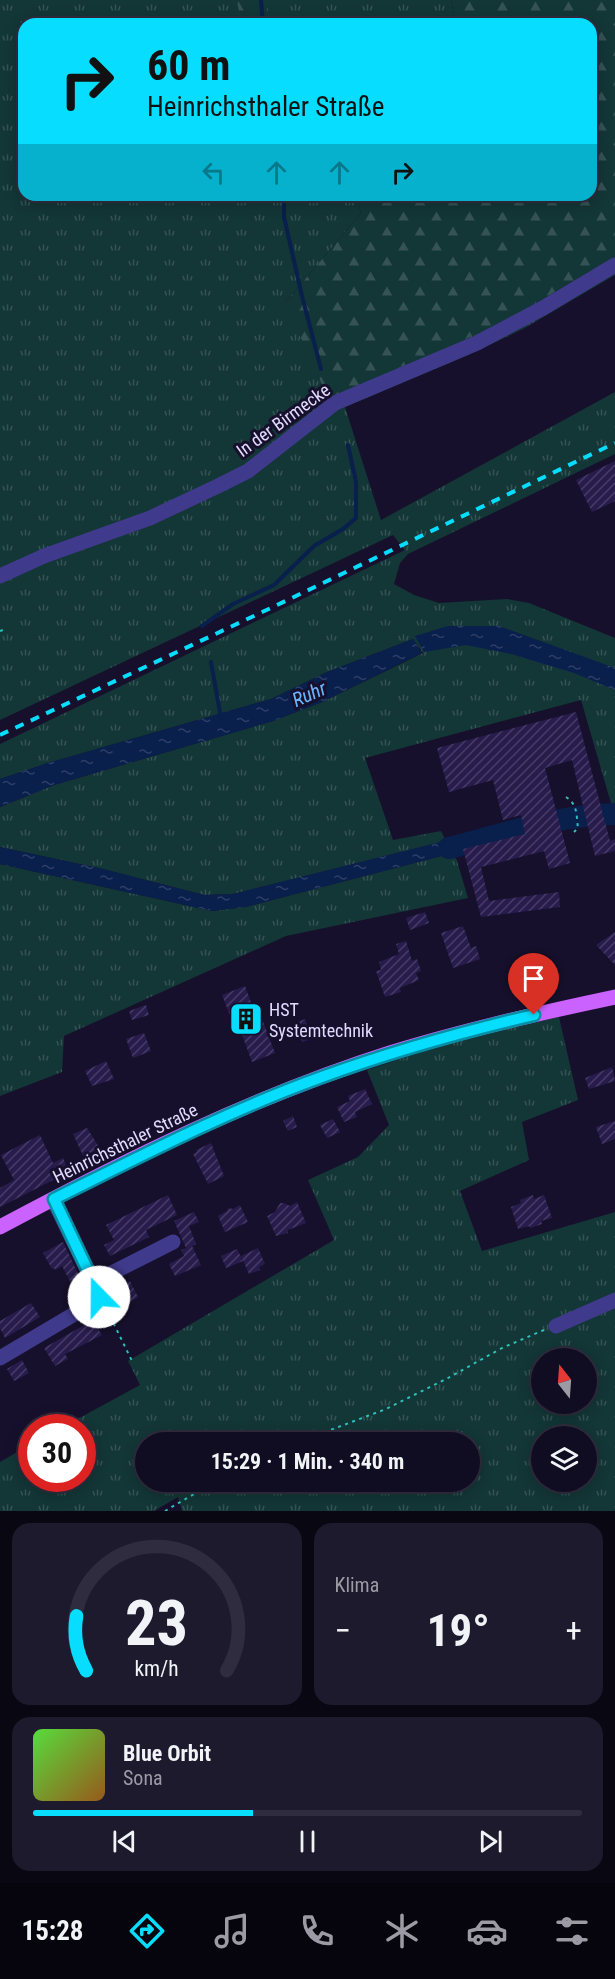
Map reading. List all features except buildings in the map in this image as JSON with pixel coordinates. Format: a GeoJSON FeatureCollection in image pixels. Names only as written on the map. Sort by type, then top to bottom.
{"type":"FeatureCollection","features":[{"type":"Feature","properties":{"kind":"main road","name":"Heinrichsthaler Straße"},"geometry":{"type":"LineString","coordinates":[[0,1227],[213,1122],[318,1078],[453,1034],[615,997]]}},
{"type":"Feature","properties":{"kind":"street","name":"In der Birmecke"},"geometry":{"type":"LineString","coordinates":[[0,576],[38,558],[150,518],[248,471],[335,403],[477,343],[543,308],[615,265]]}},
{"type":"Feature","properties":{"kind":"street"},"geometry":{"type":"LineString","coordinates":[[0,1358],[98,1300],[96,1288],[54,1199]]}},
{"type":"Feature","properties":{"kind":"street"},"geometry":{"type":"LineString","coordinates":[[96,1288],[173,1242]]}},
{"type":"Feature","properties":{"kind":"street"},"geometry":{"type":"LineString","coordinates":[[556,1326],[615,1300]]}},
{"type":"Feature","properties":{"kind":"path"},"geometry":{"type":"LineString","coordinates":[[566,796],[574,802],[578,828],[574,832]]}},
{"type":"Feature","properties":{"kind":"path"},"geometry":{"type":"LineString","coordinates":[[96,1288],[133,1363]]}},
{"type":"Feature","properties":{"kind":"path"},"geometry":{"type":"LineString","coordinates":[[325,1432],[386,1409],[502,1348],[556,1326]]}},
{"type":"Feature","properties":{"kind":"path"},"geometry":{"type":"LineString","coordinates":[[165,1511],[198,1492]]}},
{"type":"Feature","properties":{"kind":"green space"},"geometry":{"type":"Polygon","coordinates":[[[0,0],[451,0],[455,18],[18,18],[18,201],[358,201],[361,213],[285,303],[498,325],[615,257],[615,275],[523,329],[345,407],[381,520],[615,392],[615,454],[408,554],[400,563],[394,584],[414,595],[439,603],[507,599],[529,603],[615,638],[615,817],[581,700],[365,758],[393,840],[441,831],[446,841],[233,894],[204,895],[103,869],[0,847],[0,807],[54,785],[273,721],[322,702],[423,653],[413,639],[327,672],[271,699],[0,779],[0,744],[405,550],[393,535],[0,720],[0,0]]]}},
{"type":"Feature","properties":{"kind":"green space"},"geometry":{"type":"Polygon","coordinates":[[[237,0],[268,0],[268,18],[240,18],[237,0]]]}},
{"type":"Feature","properties":{"kind":"green space"},"geometry":{"type":"Polygon","coordinates":[[[451,0],[615,0],[615,257],[498,325],[328,398],[285,303],[361,213],[358,201],[597,201],[597,18],[455,18],[451,0]]]}},
{"type":"Feature","properties":{"kind":"green space"},"geometry":{"type":"Polygon","coordinates":[[[453,853],[468,898],[286,936],[64,1036],[62,1072],[0,1096],[0,864],[212,911],[245,907],[453,853]]]}},
{"type":"Feature","properties":{"kind":"green space"},"geometry":{"type":"Polygon","coordinates":[[[559,1017],[578,1100],[522,1122],[529,1160],[460,1191],[482,1251],[615,1212],[615,1511],[182,1511],[178,1497],[154,1511],[0,1511],[0,1462],[18,1452],[18,1492],[96,1492],[96,1414],[87,1414],[140,1385],[128,1361],[334,1240],[308,1180],[358,1157],[389,1125],[367,1070],[464,1038],[559,1017]]]}},
{"type":"Feature","properties":{"kind":"water"},"geometry":{"type":"Polygon","coordinates":[[[448,626],[499,626],[615,668],[615,690],[574,673],[511,654],[466,645],[424,652],[415,636],[448,626]]]}},
{"type":"Feature","properties":{"kind":"water"},"geometry":{"type":"Polygon","coordinates":[[[413,639],[422,653],[322,702],[273,721],[54,785],[0,807],[0,779],[271,699],[327,672],[413,639]]]}},
{"type":"Feature","properties":{"kind":"water"},"geometry":{"type":"Polygon","coordinates":[[[476,833],[479,843],[453,853],[245,907],[212,911],[0,864],[0,847],[103,869],[204,895],[233,894],[476,833]]]}},
{"type":"Feature","properties":{"kind":"waterway"},"geometry":{"type":"LineString","coordinates":[[261,0],[262,18]]}},
{"type":"Feature","properties":{"kind":"waterway"},"geometry":{"type":"LineString","coordinates":[[284,201],[284,217],[321,369]]}},
{"type":"Feature","properties":{"kind":"waterway"},"geometry":{"type":"LineString","coordinates":[[202,626],[233,604],[274,585],[314,546],[343,529],[356,518],[356,482],[348,445]]}},
{"type":"Feature","properties":{"kind":"waterway"},"geometry":{"type":"LineString","coordinates":[[211,662],[221,718]]}},
{"type":"Feature","properties":{"kind":"waterway","name":"Ruhr"},"geometry":{"type":"LineString","coordinates":[[449,848],[552,822],[615,814]]}},
{"type":"Feature","properties":{"kind":"railway"},"geometry":{"type":"LineString","coordinates":[[0,735],[615,443]]}},
{"type":"Feature","properties":{"kind":"place","name":"HST Systemtechnik"},"geometry":{"type":"Point","coordinates":[246,1019]}},
{"type":"Feature","properties":{"kind":"route"},"geometry":{"type":"LineString","coordinates":[[99,1297],[54,1199],[213,1122],[318,1078],[453,1034],[534,1015]]}}]}
